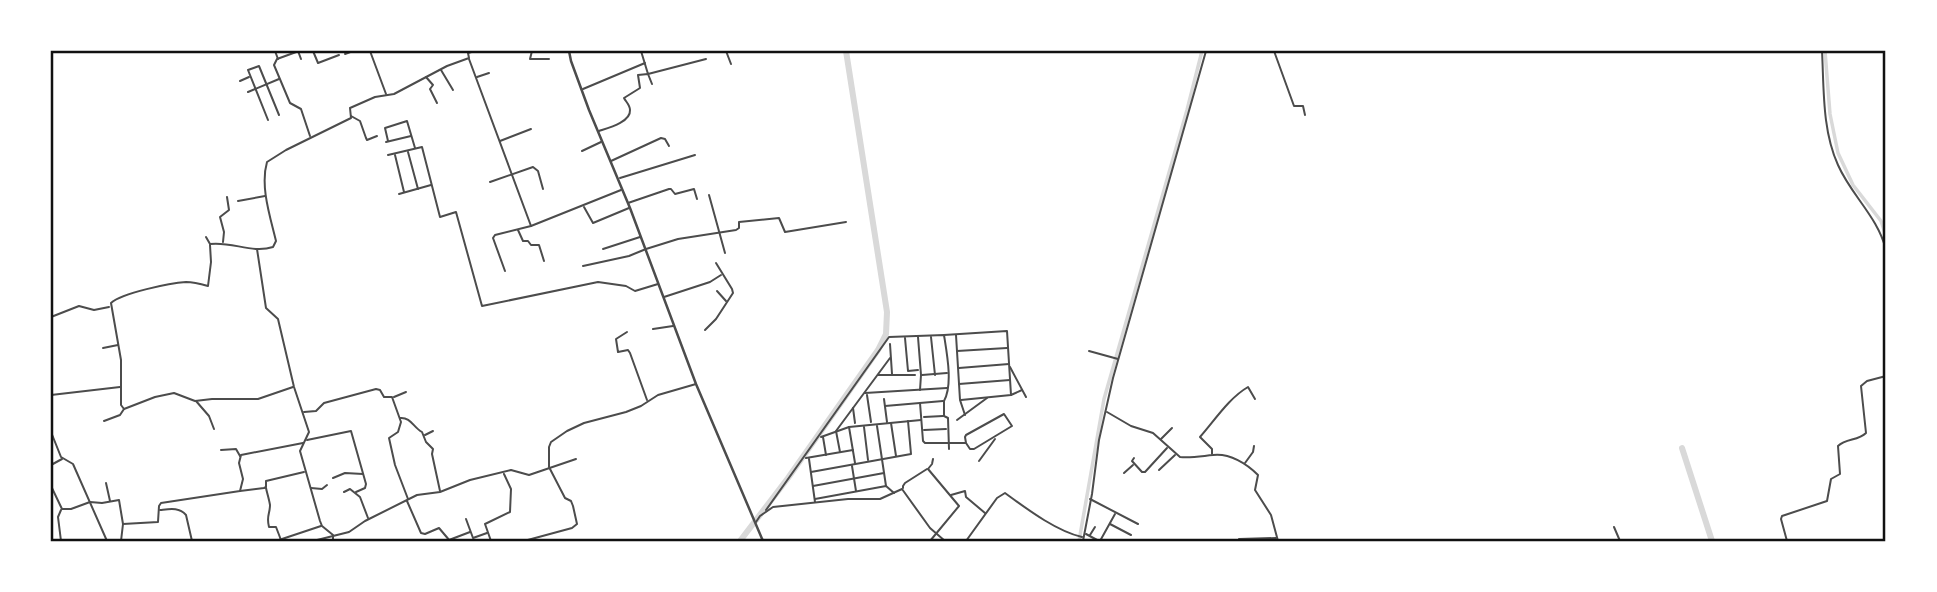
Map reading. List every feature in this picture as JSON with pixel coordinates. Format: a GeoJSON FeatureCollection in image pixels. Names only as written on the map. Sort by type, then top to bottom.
{"type":"FeatureCollection","features":[{"type":"Feature","properties":{"kind":"street"},"geometry":{"type":"LineString","coordinates":[[275,51],[278,59]]}},
{"type":"Feature","properties":{"kind":"street"},"geometry":{"type":"LineString","coordinates":[[301,59],[299,51],[278,59],[274,65],[290,103],[301,109],[310,137]]}},
{"type":"Feature","properties":{"kind":"street"},"geometry":{"type":"LineString","coordinates":[[313,51],[318,63],[339,55]]}},
{"type":"Feature","properties":{"kind":"street"},"geometry":{"type":"LineString","coordinates":[[345,54],[353,51]]}},
{"type":"Feature","properties":{"kind":"street"},"geometry":{"type":"LineString","coordinates":[[370,51],[386,95]]}},
{"type":"Feature","properties":{"kind":"street"},"geometry":{"type":"LineString","coordinates":[[475,51],[468,52],[475,78],[531,226]]}},
{"type":"Feature","properties":{"kind":"street"},"geometry":{"type":"LineString","coordinates":[[532,51],[530,59],[549,59]]}},
{"type":"Feature","properties":{"kind":"street"},"geometry":{"type":"LineString","coordinates":[[569,51],[570,61],[629,205],[696,384],[763,541]]}},
{"type":"Feature","properties":{"kind":"street"},"geometry":{"type":"LineString","coordinates":[[641,51],[652,84]]}},
{"type":"Feature","properties":{"kind":"street"},"geometry":{"type":"LineString","coordinates":[[707,51],[714,51]]}},
{"type":"Feature","properties":{"kind":"street"},"geometry":{"type":"LineString","coordinates":[[726,51],[731,64]]}},
{"type":"Feature","properties":{"kind":"street"},"geometry":{"type":"LineString","coordinates":[[966,541],[997,498],[1005,493],[1071,535],[1082,538],[1099,440],[1118,359],[1206,51]]}},
{"type":"Feature","properties":{"kind":"street"},"geometry":{"type":"LineString","coordinates":[[1273,51],[1294,106],[1303,106],[1305,115]]}},
{"type":"Feature","properties":{"kind":"street"},"geometry":{"type":"LineString","coordinates":[[1822,51],[1832,150],[1846,179],[1881,232],[1886,250]]}},
{"type":"Feature","properties":{"kind":"street"},"geometry":{"type":"LineString","coordinates":[[210,244],[223,243],[257,250],[271,248],[276,241],[267,195],[266,163],[310,137],[351,118],[350,107],[375,97],[394,94],[441,69],[469,58]]}},
{"type":"Feature","properties":{"kind":"street"},"geometry":{"type":"LineString","coordinates":[[599,131],[618,124],[626,117],[630,110],[624,97],[640,88],[640,73],[648,74],[706,59]]}},
{"type":"Feature","properties":{"kind":"street"},"geometry":{"type":"LineString","coordinates":[[582,89],[645,62]]}},
{"type":"Feature","properties":{"kind":"street"},"geometry":{"type":"LineString","coordinates":[[268,120],[247,70],[259,66],[279,115]]}},
{"type":"Feature","properties":{"kind":"street"},"geometry":{"type":"LineString","coordinates":[[441,69],[453,90]]}},
{"type":"Feature","properties":{"kind":"street"},"geometry":{"type":"LineString","coordinates":[[475,78],[489,73]]}},
{"type":"Feature","properties":{"kind":"street"},"geometry":{"type":"LineString","coordinates":[[240,81],[250,76]]}},
{"type":"Feature","properties":{"kind":"street"},"geometry":{"type":"LineString","coordinates":[[426,77],[433,85],[430,88],[436,103]]}},
{"type":"Feature","properties":{"kind":"street"},"geometry":{"type":"LineString","coordinates":[[248,92],[280,79]]}},
{"type":"Feature","properties":{"kind":"street"},"geometry":{"type":"LineString","coordinates":[[351,116],[360,121],[366,138],[377,136]]}},
{"type":"Feature","properties":{"kind":"street"},"geometry":{"type":"LineString","coordinates":[[411,136],[387,142],[385,128],[407,121],[415,149]]}},
{"type":"Feature","properties":{"kind":"street"},"geometry":{"type":"LineString","coordinates":[[500,141],[531,129]]}},
{"type":"Feature","properties":{"kind":"street"},"geometry":{"type":"LineString","coordinates":[[610,162],[661,138],[665,139],[668,145]]}},
{"type":"Feature","properties":{"kind":"street"},"geometry":{"type":"LineString","coordinates":[[582,151],[602,142]]}},
{"type":"Feature","properties":{"kind":"street"},"geometry":{"type":"LineString","coordinates":[[388,155],[422,147],[440,217],[456,212],[482,306],[598,282],[635,290],[659,283]]}},
{"type":"Feature","properties":{"kind":"street"},"geometry":{"type":"LineString","coordinates":[[408,151],[418,188]]}},
{"type":"Feature","properties":{"kind":"street"},"geometry":{"type":"LineString","coordinates":[[394,154],[404,192]]}},
{"type":"Feature","properties":{"kind":"street"},"geometry":{"type":"LineString","coordinates":[[617,179],[695,155]]}},
{"type":"Feature","properties":{"kind":"street"},"geometry":{"type":"LineString","coordinates":[[490,182],[536,168],[543,189]]}},
{"type":"Feature","properties":{"kind":"street"},"geometry":{"type":"LineString","coordinates":[[399,194],[432,185]]}},
{"type":"Feature","properties":{"kind":"street"},"geometry":{"type":"LineString","coordinates":[[583,206],[593,223],[669,189],[675,194],[694,189],[696,199]]}},
{"type":"Feature","properties":{"kind":"street"},"geometry":{"type":"LineString","coordinates":[[505,271],[493,238],[495,235],[531,226],[622,190]]}},
{"type":"Feature","properties":{"kind":"street"},"geometry":{"type":"LineString","coordinates":[[239,201],[267,195]]}},
{"type":"Feature","properties":{"kind":"street"},"geometry":{"type":"LineString","coordinates":[[709,195],[725,253]]}},
{"type":"Feature","properties":{"kind":"street"},"geometry":{"type":"LineString","coordinates":[[223,243],[220,217],[229,210],[227,197]]}},
{"type":"Feature","properties":{"kind":"street"},"geometry":{"type":"LineString","coordinates":[[583,266],[629,256],[678,239],[738,229],[738,222],[779,218],[785,232],[846,222]]}},
{"type":"Feature","properties":{"kind":"street"},"geometry":{"type":"LineString","coordinates":[[518,229],[521,239],[528,241],[530,245],[540,246],[544,261]]}},
{"type":"Feature","properties":{"kind":"street"},"geometry":{"type":"LineString","coordinates":[[603,249],[641,236]]}},
{"type":"Feature","properties":{"kind":"street"},"geometry":{"type":"LineString","coordinates":[[51,317],[79,306],[94,310],[110,306],[120,297],[181,282],[208,286],[210,244],[205,237]]}},
{"type":"Feature","properties":{"kind":"street"},"geometry":{"type":"LineString","coordinates":[[257,250],[266,308],[278,319],[294,387],[309,432],[300,451],[305,471],[322,526],[336,537],[417,495],[440,492],[470,480],[511,470],[529,475],[576,459]]}},
{"type":"Feature","properties":{"kind":"street"},"geometry":{"type":"LineString","coordinates":[[705,330],[716,319],[733,291],[716,263]]}},
{"type":"Feature","properties":{"kind":"street"},"geometry":{"type":"LineString","coordinates":[[664,298],[722,275]]}},
{"type":"Feature","properties":{"kind":"street"},"geometry":{"type":"LineString","coordinates":[[717,291],[727,302]]}},
{"type":"Feature","properties":{"kind":"street"},"geometry":{"type":"LineString","coordinates":[[110,306],[122,373],[120,404],[124,409]]}},
{"type":"Feature","properties":{"kind":"street"},"geometry":{"type":"LineString","coordinates":[[653,330],[674,326]]}},
{"type":"Feature","properties":{"kind":"street"},"geometry":{"type":"LineString","coordinates":[[755,524],[818,439],[887,338],[1007,331],[1012,395]]}},
{"type":"Feature","properties":{"kind":"street"},"geometry":{"type":"LineString","coordinates":[[627,332],[616,339],[616,348],[620,352],[628,350],[631,353],[648,401]]}},
{"type":"Feature","properties":{"kind":"street"},"geometry":{"type":"LineString","coordinates":[[956,334],[960,400],[965,415]]}},
{"type":"Feature","properties":{"kind":"street"},"geometry":{"type":"LineString","coordinates":[[944,335],[948,388],[944,401],[944,416],[948,418],[949,449]]}},
{"type":"Feature","properties":{"kind":"street"},"geometry":{"type":"LineString","coordinates":[[918,336],[920,390]]}},
{"type":"Feature","properties":{"kind":"street"},"geometry":{"type":"LineString","coordinates":[[931,336],[935,374]]}},
{"type":"Feature","properties":{"kind":"street"},"geometry":{"type":"LineString","coordinates":[[905,337],[908,370],[920,370]]}},
{"type":"Feature","properties":{"kind":"street"},"geometry":{"type":"LineString","coordinates":[[890,344],[892,375]]}},
{"type":"Feature","properties":{"kind":"street"},"geometry":{"type":"LineString","coordinates":[[103,348],[118,345]]}},
{"type":"Feature","properties":{"kind":"street"},"geometry":{"type":"LineString","coordinates":[[957,351],[1009,348]]}},
{"type":"Feature","properties":{"kind":"street"},"geometry":{"type":"LineString","coordinates":[[1089,351],[1118,359]]}},
{"type":"Feature","properties":{"kind":"street"},"geometry":{"type":"LineString","coordinates":[[840,452],[836,431],[890,358]]}},
{"type":"Feature","properties":{"kind":"street"},"geometry":{"type":"LineString","coordinates":[[958,368],[1010,365]]}},
{"type":"Feature","properties":{"kind":"street"},"geometry":{"type":"LineString","coordinates":[[1010,365],[1026,397]]}},
{"type":"Feature","properties":{"kind":"street"},"geometry":{"type":"LineString","coordinates":[[921,374],[947,373]]}},
{"type":"Feature","properties":{"kind":"street"},"geometry":{"type":"LineString","coordinates":[[877,375],[915,375]]}},
{"type":"Feature","properties":{"kind":"street"},"geometry":{"type":"LineString","coordinates":[[1787,541],[1782,516],[1828,500],[1831,479],[1840,474],[1838,446],[1866,433],[1861,386],[1886,376]]}},
{"type":"Feature","properties":{"kind":"street"},"geometry":{"type":"LineString","coordinates":[[959,384],[1011,380]]}},
{"type":"Feature","properties":{"kind":"street"},"geometry":{"type":"LineString","coordinates":[[524,541],[578,524],[571,502],[565,498],[548,467],[549,447],[556,438],[584,423],[626,412],[657,395],[696,384]]}},
{"type":"Feature","properties":{"kind":"street"},"geometry":{"type":"LineString","coordinates":[[51,395],[122,387]]}},
{"type":"Feature","properties":{"kind":"street"},"geometry":{"type":"LineString","coordinates":[[104,421],[120,415],[124,409],[155,397],[174,394],[195,401],[212,398],[260,399],[294,387]]}},
{"type":"Feature","properties":{"kind":"street"},"geometry":{"type":"LineString","coordinates":[[1212,455],[1212,449],[1200,437],[1243,390],[1248,387],[1255,399]]}},
{"type":"Feature","properties":{"kind":"street"},"geometry":{"type":"LineString","coordinates":[[866,393],[948,388]]}},
{"type":"Feature","properties":{"kind":"street"},"geometry":{"type":"LineString","coordinates":[[303,411],[316,411],[324,403],[376,389],[380,390],[384,397],[393,398],[406,392]]}},
{"type":"Feature","properties":{"kind":"street"},"geometry":{"type":"LineString","coordinates":[[960,400],[1012,395],[1022,390]]}},
{"type":"Feature","properties":{"kind":"street"},"geometry":{"type":"LineString","coordinates":[[866,393],[871,422]]}},
{"type":"Feature","properties":{"kind":"street"},"geometry":{"type":"LineString","coordinates":[[393,398],[401,422],[398,432],[389,438],[395,465],[421,533],[439,528],[449,541],[471,532]]}},
{"type":"Feature","properties":{"kind":"street"},"geometry":{"type":"LineString","coordinates":[[957,420],[988,398]]}},
{"type":"Feature","properties":{"kind":"street"},"geometry":{"type":"LineString","coordinates":[[884,399],[896,457]]}},
{"type":"Feature","properties":{"kind":"street"},"geometry":{"type":"LineString","coordinates":[[195,401],[207,414],[214,429]]}},
{"type":"Feature","properties":{"kind":"street"},"geometry":{"type":"LineString","coordinates":[[885,406],[944,401]]}},
{"type":"Feature","properties":{"kind":"street"},"geometry":{"type":"LineString","coordinates":[[920,403],[925,443],[966,443]]}},
{"type":"Feature","properties":{"kind":"street"},"geometry":{"type":"LineString","coordinates":[[853,407],[855,423]]}},
{"type":"Feature","properties":{"kind":"street"},"geometry":{"type":"LineString","coordinates":[[1106,411],[1131,426],[1150,431],[1184,458],[1222,455],[1244,463],[1258,474],[1255,490],[1271,515],[1277,539],[1239,539]]}},
{"type":"Feature","properties":{"kind":"street"},"geometry":{"type":"LineString","coordinates":[[1004,414],[1012,426],[974,449],[970,449],[966,443],[966,435],[1004,414]]}},
{"type":"Feature","properties":{"kind":"street"},"geometry":{"type":"LineString","coordinates":[[818,439],[849,427],[944,416]]}},
{"type":"Feature","properties":{"kind":"street"},"geometry":{"type":"LineString","coordinates":[[400,418],[411,420],[433,449],[440,492]]}},
{"type":"Feature","properties":{"kind":"street"},"geometry":{"type":"LineString","coordinates":[[811,472],[911,454],[908,421]]}},
{"type":"Feature","properties":{"kind":"street"},"geometry":{"type":"LineString","coordinates":[[877,425],[886,486],[894,494]]}},
{"type":"Feature","properties":{"kind":"street"},"geometry":{"type":"LineString","coordinates":[[864,426],[868,462]]}},
{"type":"Feature","properties":{"kind":"street"},"geometry":{"type":"LineString","coordinates":[[849,427],[856,492]]}},
{"type":"Feature","properties":{"kind":"street"},"geometry":{"type":"LineString","coordinates":[[1161,440],[1172,428]]}},
{"type":"Feature","properties":{"kind":"street"},"geometry":{"type":"LineString","coordinates":[[923,430],[948,429]]}},
{"type":"Feature","properties":{"kind":"street"},"geometry":{"type":"LineString","coordinates":[[240,456],[351,431],[366,486],[356,492]]}},
{"type":"Feature","properties":{"kind":"street"},"geometry":{"type":"LineString","coordinates":[[424,435],[433,431]]}},
{"type":"Feature","properties":{"kind":"street"},"geometry":{"type":"LineString","coordinates":[[51,432],[62,458],[73,464],[107,541]]}},
{"type":"Feature","properties":{"kind":"street"},"geometry":{"type":"LineString","coordinates":[[823,436],[826,454]]}},
{"type":"Feature","properties":{"kind":"street"},"geometry":{"type":"LineString","coordinates":[[979,461],[995,438]]}},
{"type":"Feature","properties":{"kind":"street"},"geometry":{"type":"LineString","coordinates":[[1244,463],[1253,452],[1254,446]]}},
{"type":"Feature","properties":{"kind":"street"},"geometry":{"type":"LineString","coordinates":[[1133,464],[1144,472],[1168,447]]}},
{"type":"Feature","properties":{"kind":"street"},"geometry":{"type":"LineString","coordinates":[[221,450],[236,449],[240,456],[243,479],[240,491]]}},
{"type":"Feature","properties":{"kind":"street"},"geometry":{"type":"LineString","coordinates":[[803,458],[853,450]]}},
{"type":"Feature","properties":{"kind":"street"},"geometry":{"type":"LineString","coordinates":[[1159,470],[1176,454]]}},
{"type":"Feature","properties":{"kind":"street"},"geometry":{"type":"LineString","coordinates":[[809,457],[816,503]]}},
{"type":"Feature","properties":{"kind":"street"},"geometry":{"type":"LineString","coordinates":[[51,465],[62,458]]}},
{"type":"Feature","properties":{"kind":"street"},"geometry":{"type":"LineString","coordinates":[[1124,473],[1133,464],[1134,458]]}},
{"type":"Feature","properties":{"kind":"street"},"geometry":{"type":"LineString","coordinates":[[933,459],[928,469],[902,486],[930,528],[945,541]]}},
{"type":"Feature","properties":{"kind":"street"},"geometry":{"type":"LineString","coordinates":[[928,469],[959,506],[930,541]]}},
{"type":"Feature","properties":{"kind":"street"},"geometry":{"type":"LineString","coordinates":[[305,471],[266,481],[270,508],[269,527],[278,529],[278,541],[322,526]]}},
{"type":"Feature","properties":{"kind":"street"},"geometry":{"type":"LineString","coordinates":[[333,478],[345,473],[364,474]]}},
{"type":"Feature","properties":{"kind":"street"},"geometry":{"type":"LineString","coordinates":[[491,541],[486,523],[510,512],[511,489],[504,473]]}},
{"type":"Feature","properties":{"kind":"street"},"geometry":{"type":"LineString","coordinates":[[813,486],[884,473]]}},
{"type":"Feature","properties":{"kind":"street"},"geometry":{"type":"LineString","coordinates":[[106,482],[110,501]]}},
{"type":"Feature","properties":{"kind":"street"},"geometry":{"type":"LineString","coordinates":[[310,488],[322,489],[327,485]]}},
{"type":"Feature","properties":{"kind":"street"},"geometry":{"type":"LineString","coordinates":[[51,486],[62,509]]}},
{"type":"Feature","properties":{"kind":"street"},"geometry":{"type":"LineString","coordinates":[[123,524],[158,522],[160,503],[256,490],[266,486]]}},
{"type":"Feature","properties":{"kind":"street"},"geometry":{"type":"LineString","coordinates":[[815,499],[886,486]]}},
{"type":"Feature","properties":{"kind":"street"},"geometry":{"type":"LineString","coordinates":[[344,492],[350,489],[356,492],[369,519]]}},
{"type":"Feature","properties":{"kind":"street"},"geometry":{"type":"LineString","coordinates":[[766,510],[848,499],[880,499],[899,490],[904,491]]}},
{"type":"Feature","properties":{"kind":"street"},"geometry":{"type":"LineString","coordinates":[[950,495],[965,491],[966,497],[986,514]]}},
{"type":"Feature","properties":{"kind":"street"},"geometry":{"type":"LineString","coordinates":[[1090,499],[1138,524]]}},
{"type":"Feature","properties":{"kind":"street"},"geometry":{"type":"LineString","coordinates":[[62,509],[71,509],[90,502],[118,500],[123,524],[121,541]]}},
{"type":"Feature","properties":{"kind":"street"},"geometry":{"type":"LineString","coordinates":[[61,541],[58,517],[62,509]]}},
{"type":"Feature","properties":{"kind":"street"},"geometry":{"type":"LineString","coordinates":[[159,510],[173,509],[183,512],[191,541]]}},
{"type":"Feature","properties":{"kind":"street"},"geometry":{"type":"LineString","coordinates":[[1084,533],[1100,541],[1116,513]]}},
{"type":"Feature","properties":{"kind":"street"},"geometry":{"type":"LineString","coordinates":[[466,519],[474,538],[488,533]]}},
{"type":"Feature","properties":{"kind":"street"},"geometry":{"type":"LineString","coordinates":[[1110,524],[1131,535]]}},
{"type":"Feature","properties":{"kind":"street"},"geometry":{"type":"LineString","coordinates":[[1090,536],[1095,527]]}},
{"type":"Feature","properties":{"kind":"street"},"geometry":{"type":"LineString","coordinates":[[1614,527],[1620,541]]}},
{"type":"Feature","properties":{"kind":"street"},"geometry":{"type":"LineString","coordinates":[[313,541],[333,535]]}},
{"type":"Feature","properties":{"kind":"street"},"geometry":{"type":"LineString","coordinates":[[333,535],[333,541]]}},
{"type":"Feature","properties":{"kind":"waterway"},"geometry":{"type":"LineString","coordinates":[[740,541],[788,478],[878,350],[886,334],[887,312],[846,51]]}},
{"type":"Feature","properties":{"kind":"waterway"},"geometry":{"type":"LineString","coordinates":[[1079,541],[1104,399],[1202,51]]}},
{"type":"Feature","properties":{"kind":"waterway"},"geometry":{"type":"LineString","coordinates":[[1825,51],[1830,114],[1838,153],[1853,185],[1881,221],[1886,236]]}},
{"type":"Feature","properties":{"kind":"waterway"},"geometry":{"type":"LineString","coordinates":[[1682,448],[1712,541]]}}]}
